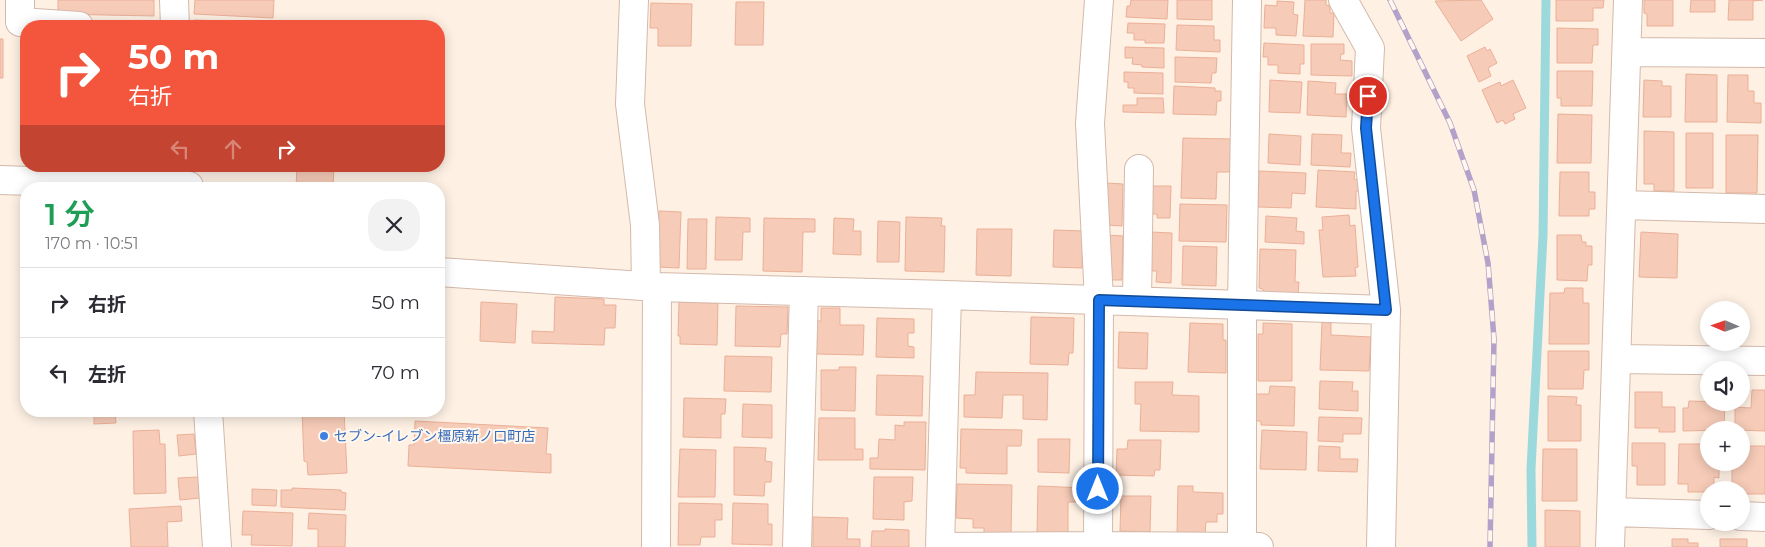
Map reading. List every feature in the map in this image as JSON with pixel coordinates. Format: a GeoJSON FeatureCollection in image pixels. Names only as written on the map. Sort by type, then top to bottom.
{"type":"FeatureCollection","features":[{"type":"Feature","properties":{"kind":"street"},"geometry":{"type":"LineString","coordinates":[[20,0],[20,20]]}},
{"type":"Feature","properties":{"kind":"street"},"geometry":{"type":"LineString","coordinates":[[174,0],[175,20]]}},
{"type":"Feature","properties":{"kind":"street"},"geometry":{"type":"LineString","coordinates":[[634,0],[630,104],[651,286],[656,547]]}},
{"type":"Feature","properties":{"kind":"street"},"geometry":{"type":"LineString","coordinates":[[1098,546],[1099,300],[1090,123],[1099,0]]}},
{"type":"Feature","properties":{"kind":"street"},"geometry":{"type":"LineString","coordinates":[[1242,546],[1242,305],[1247,0]]}},
{"type":"Feature","properties":{"kind":"street"},"geometry":{"type":"LineString","coordinates":[[1343,0],[1370,48],[1366,128],[1386,310],[1381,547]]}},
{"type":"Feature","properties":{"kind":"street"},"geometry":{"type":"LineString","coordinates":[[1610,547],[1628,0]]}},
{"type":"Feature","properties":{"kind":"street"},"geometry":{"type":"LineString","coordinates":[[1627,52],[1765,54]]}},
{"type":"Feature","properties":{"kind":"street"},"geometry":{"type":"LineString","coordinates":[[1137,301],[1139,169]]}},
{"type":"Feature","properties":{"kind":"street"},"geometry":{"type":"LineString","coordinates":[[0,180],[188,180]]}},
{"type":"Feature","properties":{"kind":"street"},"geometry":{"type":"LineString","coordinates":[[1622,205],[1765,209]]}},
{"type":"Feature","properties":{"kind":"street"},"geometry":{"type":"LineString","coordinates":[[445,272],[651,286],[1386,310]]}},
{"type":"Feature","properties":{"kind":"street"},"geometry":{"type":"LineString","coordinates":[[797,547],[804,291]]}},
{"type":"Feature","properties":{"kind":"street"},"geometry":{"type":"LineString","coordinates":[[947,295],[940,547],[1259,547]]}},
{"type":"Feature","properties":{"kind":"street"},"geometry":{"type":"LineString","coordinates":[[1617,359],[1765,361]]}},
{"type":"Feature","properties":{"kind":"street"},"geometry":{"type":"LineString","coordinates":[[208,417],[217,547]]}},
{"type":"Feature","properties":{"kind":"street"},"geometry":{"type":"LineString","coordinates":[[1612,512],[1700,515]]}},
{"type":"Feature","properties":{"kind":"street"},"geometry":{"type":"LineString","coordinates":[[1750,516],[1765,516]]}},
{"type":"Feature","properties":{"kind":"building"},"geometry":{"type":"Polygon","coordinates":[[[58,0],[154,0],[154,16],[58,14],[58,0]]]}},
{"type":"Feature","properties":{"kind":"building"},"geometry":{"type":"Polygon","coordinates":[[[195,0],[274,0],[273,18],[194,14],[195,0]]]}},
{"type":"Feature","properties":{"kind":"building"},"geometry":{"type":"Polygon","coordinates":[[[1131,0],[1168,0],[1167,19],[1126,17],[1127,6],[1130,6],[1131,0]]]}},
{"type":"Feature","properties":{"kind":"building"},"geometry":{"type":"Polygon","coordinates":[[[1177,0],[1212,0],[1212,20],[1177,19],[1177,0]]]}},
{"type":"Feature","properties":{"kind":"building"},"geometry":{"type":"Polygon","coordinates":[[[1305,0],[1326,0],[1326,5],[1330,6],[1330,13],[1334,13],[1333,37],[1303,36],[1305,0]]]}},
{"type":"Feature","properties":{"kind":"building"},"geometry":{"type":"Polygon","coordinates":[[[1481,0],[1493,19],[1461,41],[1435,1],[1481,0]]]}},
{"type":"Feature","properties":{"kind":"building"},"geometry":{"type":"Polygon","coordinates":[[[1556,0],[1604,0],[1603,8],[1593,8],[1593,21],[1556,21],[1556,0]]]}},
{"type":"Feature","properties":{"kind":"building"},"geometry":{"type":"Polygon","coordinates":[[[1644,0],[1673,0],[1673,26],[1647,26],[1644,0]]]}},
{"type":"Feature","properties":{"kind":"building"},"geometry":{"type":"Polygon","coordinates":[[[1691,0],[1715,0],[1715,12],[1690,12],[1691,0]]]}},
{"type":"Feature","properties":{"kind":"building"},"geometry":{"type":"Polygon","coordinates":[[[1729,0],[1763,0],[1753,1],[1753,20],[1728,20],[1729,0]]]}},
{"type":"Feature","properties":{"kind":"building"},"geometry":{"type":"Polygon","coordinates":[[[1277,1],[1294,2],[1293,14],[1298,15],[1296,36],[1276,35],[1276,28],[1264,28],[1265,5],[1277,6],[1277,1]]]}},
{"type":"Feature","properties":{"kind":"building"},"geometry":{"type":"Polygon","coordinates":[[[736,2],[764,2],[763,45],[735,45],[736,2]]]}},
{"type":"Feature","properties":{"kind":"building"},"geometry":{"type":"Polygon","coordinates":[[[651,3],[692,4],[691,46],[658,46],[658,28],[650,28],[651,3]]]}},
{"type":"Feature","properties":{"kind":"building"},"geometry":{"type":"Polygon","coordinates":[[[1128,23],[1165,24],[1164,43],[1145,43],[1145,40],[1134,40],[1134,33],[1127,33],[1128,23]]]}},
{"type":"Feature","properties":{"kind":"building"},"geometry":{"type":"Polygon","coordinates":[[[1177,25],[1214,26],[1214,40],[1220,40],[1220,52],[1176,50],[1177,25]]]}},
{"type":"Feature","properties":{"kind":"building"},"geometry":{"type":"Polygon","coordinates":[[[1557,28],[1598,29],[1598,45],[1593,45],[1592,63],[1557,63],[1557,28]]]}},
{"type":"Feature","properties":{"kind":"building"},"geometry":{"type":"Polygon","coordinates":[[[0,39],[3,39],[3,78],[0,78],[0,39]]]}},
{"type":"Feature","properties":{"kind":"building"},"geometry":{"type":"Polygon","coordinates":[[[1264,43],[1304,45],[1304,64],[1300,64],[1300,74],[1278,73],[1278,65],[1268,65],[1268,57],[1263,57],[1264,43]]]}},
{"type":"Feature","properties":{"kind":"building"},"geometry":{"type":"Polygon","coordinates":[[[1311,44],[1344,44],[1344,54],[1341,54],[1340,60],[1352,61],[1352,76],[1311,75],[1311,44]]]}},
{"type":"Feature","properties":{"kind":"building"},"geometry":{"type":"Polygon","coordinates":[[[1125,47],[1164,48],[1164,68],[1142,67],[1142,65],[1132,64],[1133,58],[1125,58],[1125,47]]]}},
{"type":"Feature","properties":{"kind":"building"},"geometry":{"type":"Polygon","coordinates":[[[1485,47],[1487,51],[1490,49],[1497,63],[1488,68],[1491,76],[1479,82],[1467,56],[1485,47]]]}},
{"type":"Feature","properties":{"kind":"building"},"geometry":{"type":"Polygon","coordinates":[[[1175,57],[1217,58],[1216,73],[1212,73],[1211,83],[1175,82],[1175,57]]]}},
{"type":"Feature","properties":{"kind":"building"},"geometry":{"type":"Polygon","coordinates":[[[1557,71],[1593,71],[1592,106],[1561,106],[1561,98],[1557,98],[1557,71]]]}},
{"type":"Feature","properties":{"kind":"building"},"geometry":{"type":"Polygon","coordinates":[[[1124,72],[1163,73],[1163,94],[1134,93],[1134,88],[1128,88],[1128,82],[1124,82],[1124,72]]]}},
{"type":"Feature","properties":{"kind":"building"},"geometry":{"type":"Polygon","coordinates":[[[1686,74],[1717,75],[1717,122],[1685,122],[1686,74]]]}},
{"type":"Feature","properties":{"kind":"building"},"geometry":{"type":"Polygon","coordinates":[[[1728,75],[1748,75],[1748,91],[1754,91],[1754,103],[1761,103],[1761,123],[1727,122],[1728,75]]]}},
{"type":"Feature","properties":{"kind":"building"},"geometry":{"type":"Polygon","coordinates":[[[1270,80],[1302,82],[1300,113],[1269,112],[1270,80]]]}},
{"type":"Feature","properties":{"kind":"building"},"geometry":{"type":"Polygon","coordinates":[[[1513,80],[1526,108],[1513,114],[1515,119],[1505,124],[1503,120],[1497,123],[1482,90],[1500,82],[1501,86],[1513,80]]]}},
{"type":"Feature","properties":{"kind":"building"},"geometry":{"type":"Polygon","coordinates":[[[1644,80],[1662,81],[1662,86],[1671,86],[1671,117],[1643,117],[1644,80]]]}},
{"type":"Feature","properties":{"kind":"building"},"geometry":{"type":"Polygon","coordinates":[[[1308,81],[1336,83],[1335,94],[1347,94],[1346,117],[1307,115],[1308,81]]]}},
{"type":"Feature","properties":{"kind":"building"},"geometry":{"type":"Polygon","coordinates":[[[1174,86],[1215,88],[1215,91],[1221,91],[1221,101],[1217,101],[1216,115],[1173,114],[1174,86]]]}},
{"type":"Feature","properties":{"kind":"building"},"geometry":{"type":"Polygon","coordinates":[[[1137,98],[1163,98],[1164,113],[1123,112],[1123,105],[1137,105],[1137,98]]]}},
{"type":"Feature","properties":{"kind":"building"},"geometry":{"type":"Polygon","coordinates":[[[1558,114],[1592,115],[1591,163],[1557,163],[1558,114]]]}},
{"type":"Feature","properties":{"kind":"building"},"geometry":{"type":"Polygon","coordinates":[[[1644,131],[1674,132],[1674,191],[1654,191],[1654,184],[1644,184],[1644,131]]]}},
{"type":"Feature","properties":{"kind":"building"},"geometry":{"type":"Polygon","coordinates":[[[1686,133],[1713,133],[1713,188],[1686,188],[1686,133]]]}},
{"type":"Feature","properties":{"kind":"building"},"geometry":{"type":"Polygon","coordinates":[[[1269,134],[1301,136],[1300,165],[1268,163],[1269,134]]]}},
{"type":"Feature","properties":{"kind":"building"},"geometry":{"type":"Polygon","coordinates":[[[1312,134],[1342,135],[1341,153],[1351,153],[1350,167],[1311,165],[1312,134]]]}},
{"type":"Feature","properties":{"kind":"building"},"geometry":{"type":"Polygon","coordinates":[[[1726,135],[1758,135],[1757,193],[1726,193],[1726,135]]]}},
{"type":"Feature","properties":{"kind":"building"},"geometry":{"type":"Polygon","coordinates":[[[1183,138],[1231,139],[1230,172],[1217,172],[1216,199],[1181,198],[1183,138]]]}},
{"type":"Feature","properties":{"kind":"building"},"geometry":{"type":"Polygon","coordinates":[[[1318,170],[1355,172],[1354,179],[1360,180],[1360,191],[1356,191],[1356,209],[1316,207],[1318,170]]]}},
{"type":"Feature","properties":{"kind":"building"},"geometry":{"type":"Polygon","coordinates":[[[1259,171],[1306,173],[1305,194],[1292,193],[1291,208],[1258,207],[1259,171]]]}},
{"type":"Feature","properties":{"kind":"building"},"geometry":{"type":"Polygon","coordinates":[[[297,172],[334,172],[333,182],[296,182],[297,172]]]}},
{"type":"Feature","properties":{"kind":"building"},"geometry":{"type":"Polygon","coordinates":[[[1560,172],[1589,172],[1589,192],[1595,192],[1595,209],[1589,209],[1589,216],[1559,216],[1560,172]]]}},
{"type":"Feature","properties":{"kind":"building"},"geometry":{"type":"Polygon","coordinates":[[[1107,183],[1123,184],[1122,226],[1106,225],[1107,183]]]}},
{"type":"Feature","properties":{"kind":"building"},"geometry":{"type":"Polygon","coordinates":[[[1152,186],[1171,186],[1170,218],[1157,218],[1157,214],[1151,214],[1152,186]]]}},
{"type":"Feature","properties":{"kind":"building"},"geometry":{"type":"Polygon","coordinates":[[[1180,204],[1227,205],[1226,242],[1179,241],[1180,204]]]}},
{"type":"Feature","properties":{"kind":"building"},"geometry":{"type":"Polygon","coordinates":[[[659,211],[681,212],[679,268],[657,267],[659,211]]]}},
{"type":"Feature","properties":{"kind":"building"},"geometry":{"type":"Polygon","coordinates":[[[1349,215],[1350,226],[1355,225],[1358,267],[1355,268],[1356,276],[1323,277],[1319,230],[1323,230],[1322,217],[1349,215]]]}},
{"type":"Feature","properties":{"kind":"building"},"geometry":{"type":"Polygon","coordinates":[[[1266,216],[1297,218],[1296,231],[1304,232],[1304,244],[1265,242],[1266,216]]]}},
{"type":"Feature","properties":{"kind":"building"},"geometry":{"type":"Polygon","coordinates":[[[716,217],[750,218],[750,232],[743,232],[742,260],[715,260],[716,217]]]}},
{"type":"Feature","properties":{"kind":"building"},"geometry":{"type":"Polygon","coordinates":[[[906,217],[942,218],[941,226],[945,226],[944,272],[905,271],[906,217]]]}},
{"type":"Feature","properties":{"kind":"building"},"geometry":{"type":"Polygon","coordinates":[[[764,218],[815,219],[815,232],[803,232],[802,272],[763,271],[764,218]]]}},
{"type":"Feature","properties":{"kind":"building"},"geometry":{"type":"Polygon","coordinates":[[[834,218],[854,219],[853,231],[861,231],[861,255],[833,254],[834,218]]]}},
{"type":"Feature","properties":{"kind":"building"},"geometry":{"type":"Polygon","coordinates":[[[688,219],[707,219],[706,269],[687,269],[688,219]]]}},
{"type":"Feature","properties":{"kind":"building"},"geometry":{"type":"Polygon","coordinates":[[[878,221],[900,222],[899,262],[877,262],[878,221]]]}},
{"type":"Feature","properties":{"kind":"building"},"geometry":{"type":"Polygon","coordinates":[[[977,229],[1012,229],[1011,276],[976,275],[977,229]]]}},
{"type":"Feature","properties":{"kind":"building"},"geometry":{"type":"Polygon","coordinates":[[[1054,230],[1083,231],[1082,268],[1053,267],[1054,230]]]}},
{"type":"Feature","properties":{"kind":"building"},"geometry":{"type":"Polygon","coordinates":[[[1151,232],[1172,233],[1171,283],[1156,282],[1157,271],[1150,271],[1151,232]]]}},
{"type":"Feature","properties":{"kind":"building"},"geometry":{"type":"Polygon","coordinates":[[[1641,232],[1678,234],[1677,278],[1639,277],[1641,232]]]}},
{"type":"Feature","properties":{"kind":"building"},"geometry":{"type":"Polygon","coordinates":[[[1106,235],[1123,236],[1122,280],[1105,280],[1106,235]]]}},
{"type":"Feature","properties":{"kind":"building"},"geometry":{"type":"Polygon","coordinates":[[[1557,235],[1581,235],[1582,242],[1586,242],[1586,246],[1592,246],[1592,265],[1588,265],[1587,281],[1557,280],[1557,235]]]}},
{"type":"Feature","properties":{"kind":"building"},"geometry":{"type":"Polygon","coordinates":[[[1183,246],[1217,247],[1216,286],[1182,285],[1183,246]]]}},
{"type":"Feature","properties":{"kind":"building"},"geometry":{"type":"Polygon","coordinates":[[[1260,249],[1296,250],[1295,282],[1299,282],[1298,295],[1263,292],[1263,289],[1259,288],[1260,249]]]}},
{"type":"Feature","properties":{"kind":"building"},"geometry":{"type":"Polygon","coordinates":[[[1565,288],[1583,288],[1583,303],[1589,303],[1589,344],[1549,344],[1550,293],[1564,293],[1565,288]]]}},
{"type":"Feature","properties":{"kind":"building"},"geometry":{"type":"Polygon","coordinates":[[[555,297],[604,299],[604,305],[616,305],[615,328],[605,328],[604,345],[532,343],[532,331],[554,332],[555,297]]]}},
{"type":"Feature","properties":{"kind":"building"},"geometry":{"type":"Polygon","coordinates":[[[481,302],[517,304],[515,343],[480,341],[481,302]]]}},
{"type":"Feature","properties":{"kind":"building"},"geometry":{"type":"Polygon","coordinates":[[[679,302],[718,303],[717,345],[680,344],[680,336],[678,336],[679,302]]]}},
{"type":"Feature","properties":{"kind":"building"},"geometry":{"type":"Polygon","coordinates":[[[736,306],[788,307],[787,334],[781,334],[780,347],[735,346],[736,306]]]}},
{"type":"Feature","properties":{"kind":"building"},"geometry":{"type":"Polygon","coordinates":[[[821,308],[840,308],[840,325],[864,325],[863,355],[816,354],[816,321],[821,321],[821,308]]]}},
{"type":"Feature","properties":{"kind":"building"},"geometry":{"type":"Polygon","coordinates":[[[1031,317],[1074,318],[1073,353],[1069,353],[1068,365],[1030,364],[1031,317]]]}},
{"type":"Feature","properties":{"kind":"building"},"geometry":{"type":"Polygon","coordinates":[[[877,318],[914,319],[914,333],[908,333],[908,346],[914,347],[914,358],[876,357],[877,318]]]}},
{"type":"Feature","properties":{"kind":"building"},"geometry":{"type":"Polygon","coordinates":[[[1322,322],[1331,323],[1331,335],[1371,337],[1369,371],[1320,370],[1322,322]]]}},
{"type":"Feature","properties":{"kind":"building"},"geometry":{"type":"Polygon","coordinates":[[[1190,323],[1223,324],[1223,340],[1226,340],[1226,373],[1188,372],[1190,323]]]}},
{"type":"Feature","properties":{"kind":"building"},"geometry":{"type":"Polygon","coordinates":[[[1263,323],[1292,324],[1292,381],[1258,381],[1258,334],[1263,334],[1263,323]]]}},
{"type":"Feature","properties":{"kind":"building"},"geometry":{"type":"Polygon","coordinates":[[[1119,332],[1148,333],[1147,369],[1118,368],[1119,332]]]}},
{"type":"Feature","properties":{"kind":"building"},"geometry":{"type":"Polygon","coordinates":[[[1548,351],[1589,351],[1589,370],[1584,370],[1583,389],[1548,389],[1548,351]]]}},
{"type":"Feature","properties":{"kind":"building"},"geometry":{"type":"Polygon","coordinates":[[[725,356],[772,357],[771,392],[724,391],[725,356]]]}},
{"type":"Feature","properties":{"kind":"building"},"geometry":{"type":"Polygon","coordinates":[[[839,367],[856,367],[855,411],[821,410],[821,370],[839,370],[839,367]]]}},
{"type":"Feature","properties":{"kind":"building"},"geometry":{"type":"Polygon","coordinates":[[[976,372],[1048,373],[1047,420],[1023,419],[1023,395],[1003,395],[1002,418],[964,417],[964,395],[975,395],[976,372]]]}},
{"type":"Feature","properties":{"kind":"building"},"geometry":{"type":"Polygon","coordinates":[[[877,375],[923,376],[922,416],[876,415],[877,375]]]}},
{"type":"Feature","properties":{"kind":"building"},"geometry":{"type":"Polygon","coordinates":[[[1320,381],[1353,382],[1352,391],[1358,391],[1358,411],[1319,409],[1320,381]]]}},
{"type":"Feature","properties":{"kind":"building"},"geometry":{"type":"Polygon","coordinates":[[[1135,382],[1173,382],[1172,395],[1199,396],[1199,432],[1140,431],[1141,404],[1135,404],[1135,382]]]}},
{"type":"Feature","properties":{"kind":"building"},"geometry":{"type":"Polygon","coordinates":[[[1270,386],[1295,387],[1294,426],[1261,425],[1261,421],[1255,421],[1256,394],[1269,394],[1270,386]]]}},
{"type":"Feature","properties":{"kind":"building"},"geometry":{"type":"Polygon","coordinates":[[[1752,390],[1765,390],[1765,431],[1750,430],[1750,421],[1735,421],[1735,411],[1750,411],[1752,390]]]}},
{"type":"Feature","properties":{"kind":"building"},"geometry":{"type":"Polygon","coordinates":[[[1635,392],[1662,392],[1662,407],[1675,407],[1675,432],[1659,432],[1659,428],[1635,428],[1635,392]]]}},
{"type":"Feature","properties":{"kind":"building"},"geometry":{"type":"Polygon","coordinates":[[[1548,396],[1577,397],[1576,405],[1581,405],[1581,441],[1548,441],[1548,396]]]}},
{"type":"Feature","properties":{"kind":"building"},"geometry":{"type":"Polygon","coordinates":[[[684,398],[726,399],[725,414],[721,414],[721,438],[683,437],[684,398]]]}},
{"type":"Feature","properties":{"kind":"building"},"geometry":{"type":"Polygon","coordinates":[[[1689,401],[1700,401],[1700,411],[1725,411],[1724,421],[1700,421],[1700,431],[1683,431],[1683,408],[1688,408],[1689,401]]]}},
{"type":"Feature","properties":{"kind":"building"},"geometry":{"type":"Polygon","coordinates":[[[743,404],[772,405],[772,438],[742,437],[743,404]]]}},
{"type":"Feature","properties":{"kind":"building"},"geometry":{"type":"Polygon","coordinates":[[[94,417],[116,417],[116,423],[94,424],[94,417]]]}},
{"type":"Feature","properties":{"kind":"building","name":"セブン-イレブン橿原新ノ口町店"},"geometry":{"type":"Polygon","coordinates":[[[302,417],[344,417],[347,473],[308,475],[307,462],[304,461],[302,417]]]}},
{"type":"Feature","properties":{"kind":"building"},"geometry":{"type":"Polygon","coordinates":[[[1319,417],[1362,418],[1361,434],[1343,434],[1343,442],[1318,441],[1319,417]]]}},
{"type":"Feature","properties":{"kind":"building"},"geometry":{"type":"Polygon","coordinates":[[[819,418],[855,418],[855,449],[863,449],[863,460],[818,460],[819,418]]]}},
{"type":"Feature","properties":{"kind":"building"},"geometry":{"type":"Polygon","coordinates":[[[415,421],[548,428],[546,454],[551,454],[551,473],[408,466],[409,445],[414,445],[415,421]]]}},
{"type":"Feature","properties":{"kind":"building"},"geometry":{"type":"Polygon","coordinates":[[[904,422],[926,422],[925,470],[870,469],[870,458],[878,458],[879,439],[895,440],[895,425],[904,426],[904,422]]]}},
{"type":"Feature","properties":{"kind":"building"},"geometry":{"type":"Polygon","coordinates":[[[961,429],[1022,430],[1021,446],[1007,446],[1007,474],[966,473],[966,468],[960,468],[961,429]]]}},
{"type":"Feature","properties":{"kind":"building"},"geometry":{"type":"Polygon","coordinates":[[[159,430],[160,444],[165,444],[166,493],[134,494],[133,431],[159,430]]]}},
{"type":"Feature","properties":{"kind":"building"},"geometry":{"type":"Polygon","coordinates":[[[1262,430],[1307,432],[1306,470],[1260,469],[1262,430]]]}},
{"type":"Feature","properties":{"kind":"building"},"geometry":{"type":"Polygon","coordinates":[[[194,434],[196,454],[179,456],[177,435],[194,434]]]}},
{"type":"Feature","properties":{"kind":"building"},"geometry":{"type":"Polygon","coordinates":[[[1038,439],[1070,439],[1069,473],[1038,472],[1038,439]]]}},
{"type":"Feature","properties":{"kind":"building"},"geometry":{"type":"Polygon","coordinates":[[[1128,440],[1161,440],[1160,470],[1155,470],[1154,476],[1116,475],[1117,449],[1127,449],[1128,440]]]}},
{"type":"Feature","properties":{"kind":"building"},"geometry":{"type":"Polygon","coordinates":[[[1632,443],[1665,443],[1665,485],[1637,485],[1637,466],[1632,466],[1632,443]]]}},
{"type":"Feature","properties":{"kind":"building"},"geometry":{"type":"Polygon","coordinates":[[[1679,444],[1700,444],[1700,471],[1719,471],[1719,478],[1714,477],[1714,481],[1700,481],[1700,492],[1688,492],[1688,484],[1678,484],[1679,444]]]}},
{"type":"Feature","properties":{"kind":"building"},"geometry":{"type":"Polygon","coordinates":[[[1319,446],[1340,447],[1340,459],[1358,459],[1357,472],[1318,471],[1319,446]]]}},
{"type":"Feature","properties":{"kind":"building"},"geometry":{"type":"Polygon","coordinates":[[[1750,446],[1765,446],[1765,494],[1750,494],[1750,481],[1732,481],[1732,471],[1750,471],[1750,446]]]}},
{"type":"Feature","properties":{"kind":"building"},"geometry":{"type":"Polygon","coordinates":[[[734,447],[766,448],[765,461],[772,462],[771,482],[765,482],[764,496],[734,495],[734,447]]]}},
{"type":"Feature","properties":{"kind":"building"},"geometry":{"type":"Polygon","coordinates":[[[680,449],[716,450],[715,497],[678,497],[680,449]]]}},
{"type":"Feature","properties":{"kind":"building"},"geometry":{"type":"Polygon","coordinates":[[[1543,449],[1577,449],[1577,501],[1542,501],[1543,449]]]}},
{"type":"Feature","properties":{"kind":"building"},"geometry":{"type":"Polygon","coordinates":[[[198,477],[200,498],[180,500],[178,478],[198,477]]]}},
{"type":"Feature","properties":{"kind":"building"},"geometry":{"type":"Polygon","coordinates":[[[874,477],[913,477],[912,501],[904,502],[904,520],[873,519],[874,477]]]}},
{"type":"Feature","properties":{"kind":"building"},"geometry":{"type":"Polygon","coordinates":[[[957,484],[1012,485],[1011,533],[984,533],[984,528],[973,528],[973,519],[956,518],[957,484]]]}},
{"type":"Feature","properties":{"kind":"building"},"geometry":{"type":"Polygon","coordinates":[[[1038,486],[1086,488],[1086,502],[1068,502],[1068,534],[1037,534],[1038,486]]]}},
{"type":"Feature","properties":{"kind":"building"},"geometry":{"type":"Polygon","coordinates":[[[1178,486],[1193,486],[1193,492],[1223,493],[1223,514],[1217,514],[1217,522],[1206,522],[1205,534],[1177,533],[1178,486]]]}},
{"type":"Feature","properties":{"kind":"building"},"geometry":{"type":"Polygon","coordinates":[[[292,488],[341,490],[341,492],[346,493],[345,510],[281,507],[281,490],[292,490],[292,488]]]}},
{"type":"Feature","properties":{"kind":"building"},"geometry":{"type":"Polygon","coordinates":[[[252,489],[277,490],[276,506],[252,505],[252,489]]]}},
{"type":"Feature","properties":{"kind":"building"},"geometry":{"type":"Polygon","coordinates":[[[1121,496],[1151,496],[1150,532],[1120,531],[1121,496]]]}},
{"type":"Feature","properties":{"kind":"building"},"geometry":{"type":"Polygon","coordinates":[[[679,503],[722,504],[722,520],[715,520],[715,537],[701,537],[700,545],[678,545],[679,503]]]}},
{"type":"Feature","properties":{"kind":"building"},"geometry":{"type":"Polygon","coordinates":[[[733,503],[768,504],[768,524],[772,524],[772,545],[732,544],[733,503]]]}},
{"type":"Feature","properties":{"kind":"building"},"geometry":{"type":"Polygon","coordinates":[[[181,506],[182,521],[167,522],[168,547],[131,547],[129,509],[181,506]]]}},
{"type":"Feature","properties":{"kind":"building"},"geometry":{"type":"Polygon","coordinates":[[[1545,510],[1580,511],[1580,547],[1545,547],[1545,510]]]}},
{"type":"Feature","properties":{"kind":"building"},"geometry":{"type":"Polygon","coordinates":[[[243,511],[293,513],[292,546],[251,545],[252,535],[242,535],[243,511]]]}},
{"type":"Feature","properties":{"kind":"building"},"geometry":{"type":"Polygon","coordinates":[[[309,513],[346,515],[345,547],[318,547],[318,529],[308,529],[309,513]]]}},
{"type":"Feature","properties":{"kind":"building"},"geometry":{"type":"Polygon","coordinates":[[[813,517],[848,518],[847,539],[860,539],[860,547],[813,547],[813,517]]]}},
{"type":"Feature","properties":{"kind":"building"},"geometry":{"type":"Polygon","coordinates":[[[885,529],[909,530],[909,547],[871,547],[872,531],[885,531],[885,529]]]}},
{"type":"Feature","properties":{"kind":"building"},"geometry":{"type":"Polygon","coordinates":[[[1672,539],[1688,539],[1688,543],[1698,543],[1698,547],[1672,547],[1672,539]]]}},
{"type":"Feature","properties":{"kind":"building"},"geometry":{"type":"Polygon","coordinates":[[[1720,539],[1747,539],[1747,547],[1720,547],[1720,539]]]}},
{"type":"Feature","properties":{"kind":"waterway"},"geometry":{"type":"LineString","coordinates":[[1532,547],[1531,469],[1543,236],[1546,0]]}},
{"type":"Feature","properties":{"kind":"railway"},"geometry":{"type":"LineString","coordinates":[[1390,0],[1450,123],[1474,190],[1488,263],[1494,339],[1490,547]]}},
{"type":"Feature","properties":{"kind":"place","name":"セブン-イレブン橿原新ノ口町店"},"geometry":{"type":"Point","coordinates":[324,436]}},
{"type":"Feature","properties":{"kind":"route"},"geometry":{"type":"LineString","coordinates":[[1098,489],[1099,300],[1386,310],[1366,128],[1368,96]]}}]}
